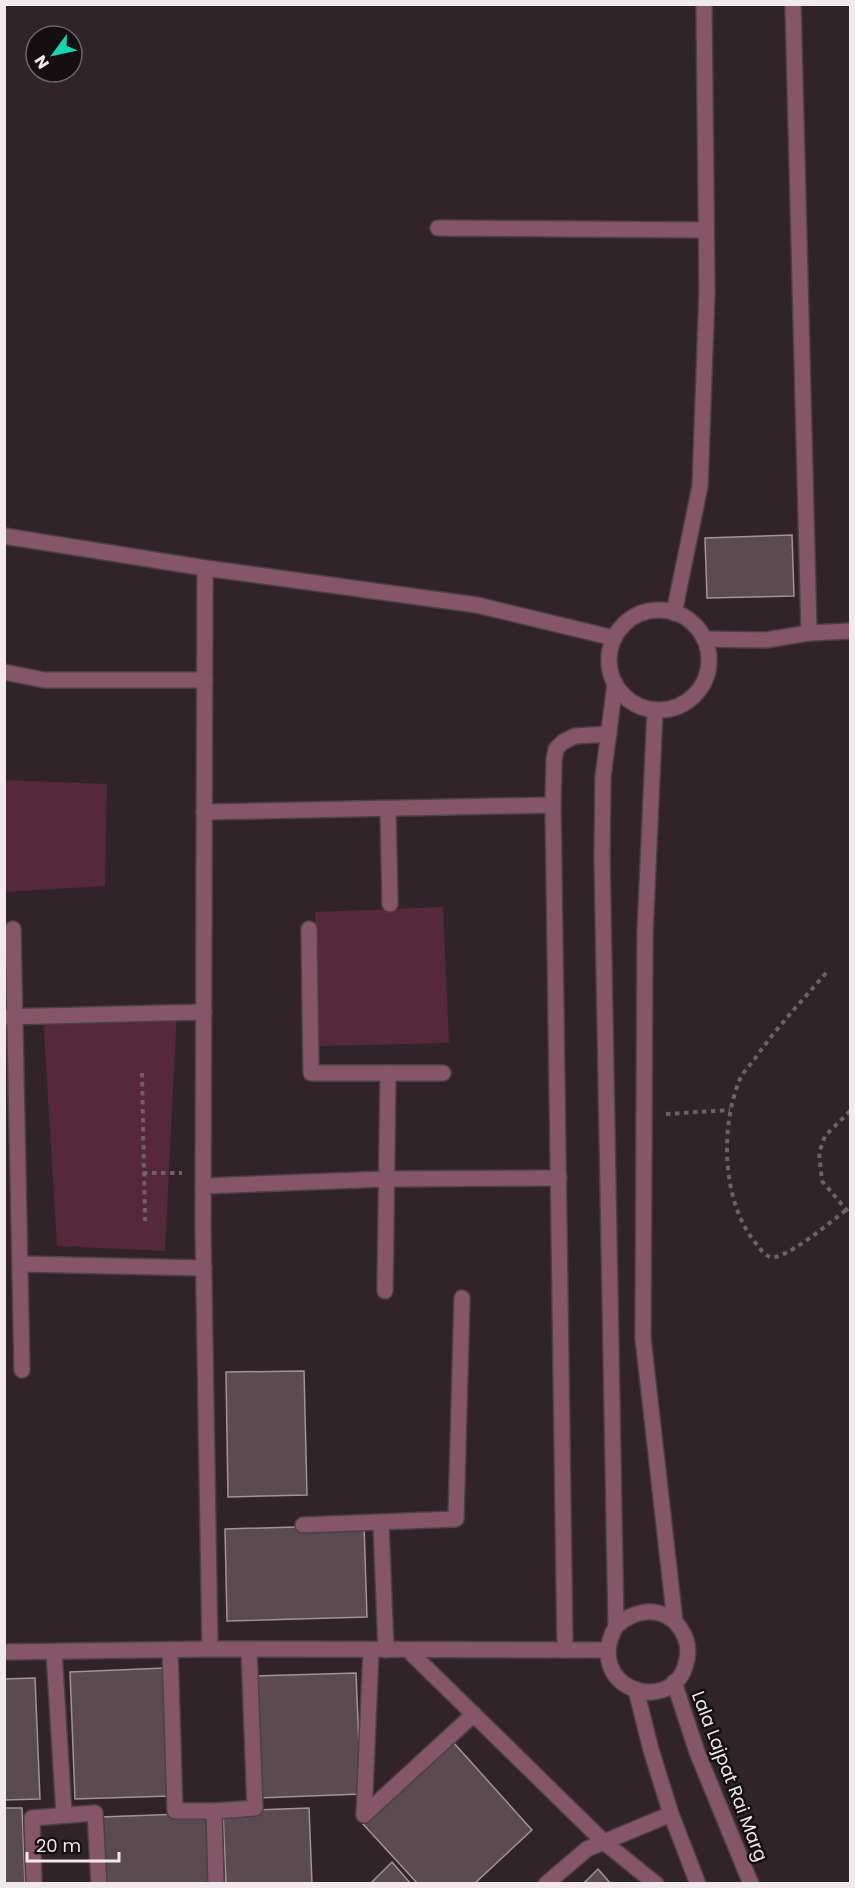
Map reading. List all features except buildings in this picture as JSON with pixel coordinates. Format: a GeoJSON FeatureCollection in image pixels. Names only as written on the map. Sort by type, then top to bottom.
{"type":"FeatureCollection","features":[{"type":"Feature","properties":{"kind":"street"},"geometry":{"type":"LineString","coordinates":[[674,613],[700,486],[707,292],[704,4]]}},
{"type":"Feature","properties":{"kind":"street"},"geometry":{"type":"LineString","coordinates":[[793,4],[809,633]]}},
{"type":"Feature","properties":{"kind":"street"},"geometry":{"type":"LineString","coordinates":[[438,228],[706,230]]}},
{"type":"Feature","properties":{"kind":"street"},"geometry":{"type":"LineString","coordinates":[[4,536],[205,568],[477,605],[614,638]]}},
{"type":"Feature","properties":{"kind":"street"},"geometry":{"type":"LineString","coordinates":[[205,568],[204,1268],[210,1649]]}},
{"type":"Feature","properties":{"kind":"street"},"geometry":{"type":"LineString","coordinates":[[651,610],[667,611],[682,616],[695,626],[704,639],[708,656],[707,673],[700,689],[688,700],[673,708],[655,710],[639,706],[624,696],[615,684],[609,669],[609,653],[614,638],[623,625],[636,615],[651,610]]}},
{"type":"Feature","properties":{"kind":"street"},"geometry":{"type":"LineString","coordinates":[[704,639],[766,640],[809,633],[850,631]]}},
{"type":"Feature","properties":{"kind":"street"},"geometry":{"type":"LineString","coordinates":[[4,672],[44,680],[205,680]]}},
{"type":"Feature","properties":{"kind":"street"},"geometry":{"type":"LineString","coordinates":[[615,684],[603,777],[602,856],[616,1626]]}},
{"type":"Feature","properties":{"kind":"street"},"geometry":{"type":"LineString","coordinates":[[655,710],[645,933],[644,1338],[675,1622]]}},
{"type":"Feature","properties":{"kind":"street"},"geometry":{"type":"LineString","coordinates":[[565,1650],[552,805],[556,748],[575,736],[609,734]]}},
{"type":"Feature","properties":{"kind":"street"},"geometry":{"type":"LineString","coordinates":[[204,812],[552,805]]}},
{"type":"Feature","properties":{"kind":"street"},"geometry":{"type":"LineString","coordinates":[[388,808],[390,904]]}},
{"type":"Feature","properties":{"kind":"street"},"geometry":{"type":"LineString","coordinates":[[14,929],[10,1017],[22,1370]]}},
{"type":"Feature","properties":{"kind":"street"},"geometry":{"type":"LineString","coordinates":[[309,929],[311,1073],[443,1073]]}},
{"type":"Feature","properties":{"kind":"street"},"geometry":{"type":"LineString","coordinates":[[10,1017],[204,1012]]}},
{"type":"Feature","properties":{"kind":"street"},"geometry":{"type":"LineString","coordinates":[[385,1291],[388,1073]]}},
{"type":"Feature","properties":{"kind":"street"},"geometry":{"type":"LineString","coordinates":[[204,1180],[559,1178]]}},
{"type":"Feature","properties":{"kind":"street"},"geometry":{"type":"LineString","coordinates":[[20,1264],[204,1268]]}},
{"type":"Feature","properties":{"kind":"street"},"geometry":{"type":"LineString","coordinates":[[303,1525],[456,1519],[462,1298]]}},
{"type":"Feature","properties":{"kind":"street"},"geometry":{"type":"LineString","coordinates":[[381,1523],[386,1650]]}},
{"type":"Feature","properties":{"kind":"street"},"geometry":{"type":"LineString","coordinates":[[652,1612],[664,1615],[675,1622],[683,1632],[688,1645],[688,1659],[683,1672],[663,1690],[650,1692],[624,1685],[615,1675],[609,1663],[610,1637],[616,1626],[626,1617],[652,1612]]}},
{"type":"Feature","properties":{"kind":"street"},"geometry":{"type":"LineString","coordinates":[[4,1652],[210,1649],[608,1650]]}},
{"type":"Feature","properties":{"kind":"street"},"geometry":{"type":"LineString","coordinates":[[170,1650],[175,1811],[214,1811],[255,1808],[249,1650]]}},
{"type":"Feature","properties":{"kind":"street"},"geometry":{"type":"LineString","coordinates":[[370,1650],[364,1815],[474,1714]]}},
{"type":"Feature","properties":{"kind":"street"},"geometry":{"type":"LineString","coordinates":[[408,1650],[604,1842],[656,1884]]}},
{"type":"Feature","properties":{"kind":"street"},"geometry":{"type":"LineString","coordinates":[[54,1652],[64,1814]]}},
{"type":"Feature","properties":{"kind":"street","name":"Lala Lajpat Rai Marg"},"geometry":{"type":"LineString","coordinates":[[674,1682],[697,1752],[751,1884]]}},
{"type":"Feature","properties":{"kind":"street"},"geometry":{"type":"LineString","coordinates":[[636,1690],[651,1750],[671,1814],[698,1884]]}},
{"type":"Feature","properties":{"kind":"street"},"geometry":{"type":"LineString","coordinates":[[214,1811],[216,1884]]}},
{"type":"Feature","properties":{"kind":"street"},"geometry":{"type":"LineString","coordinates":[[34,1884],[32,1818],[95,1813],[99,1884]]}},
{"type":"Feature","properties":{"kind":"street"},"geometry":{"type":"LineString","coordinates":[[546,1884],[587,1849],[671,1814]]}},
{"type":"Feature","properties":{"kind":"path"},"geometry":{"type":"LineString","coordinates":[[826,973],[771,1036],[741,1077],[730,1110],[728,1162],[738,1214],[761,1250],[770,1257],[782,1257],[846,1210]]}},
{"type":"Feature","properties":{"kind":"path"},"geometry":{"type":"LineString","coordinates":[[142,1073],[145,1221]]}},
{"type":"Feature","properties":{"kind":"path"},"geometry":{"type":"LineString","coordinates":[[644,1115],[730,1110]]}},
{"type":"Feature","properties":{"kind":"path"},"geometry":{"type":"LineString","coordinates":[[850,1111],[825,1136],[819,1153],[822,1182],[850,1214]]}},
{"type":"Feature","properties":{"kind":"path"},"geometry":{"type":"LineString","coordinates":[[143,1173],[204,1180]]}},
{"type":"Feature","properties":{"kind":"shaded area"},"geometry":{"type":"Polygon","coordinates":[[[5,780],[107,784],[105,886],[5,892],[5,780]]]}},
{"type":"Feature","properties":{"kind":"shaded area"},"geometry":{"type":"Polygon","coordinates":[[[443,907],[449,1043],[317,1046],[315,912],[443,907]]]}},
{"type":"Feature","properties":{"kind":"shaded area"},"geometry":{"type":"Polygon","coordinates":[[[177,1011],[165,1251],[57,1246],[43,1015],[177,1011]]]}}]}
